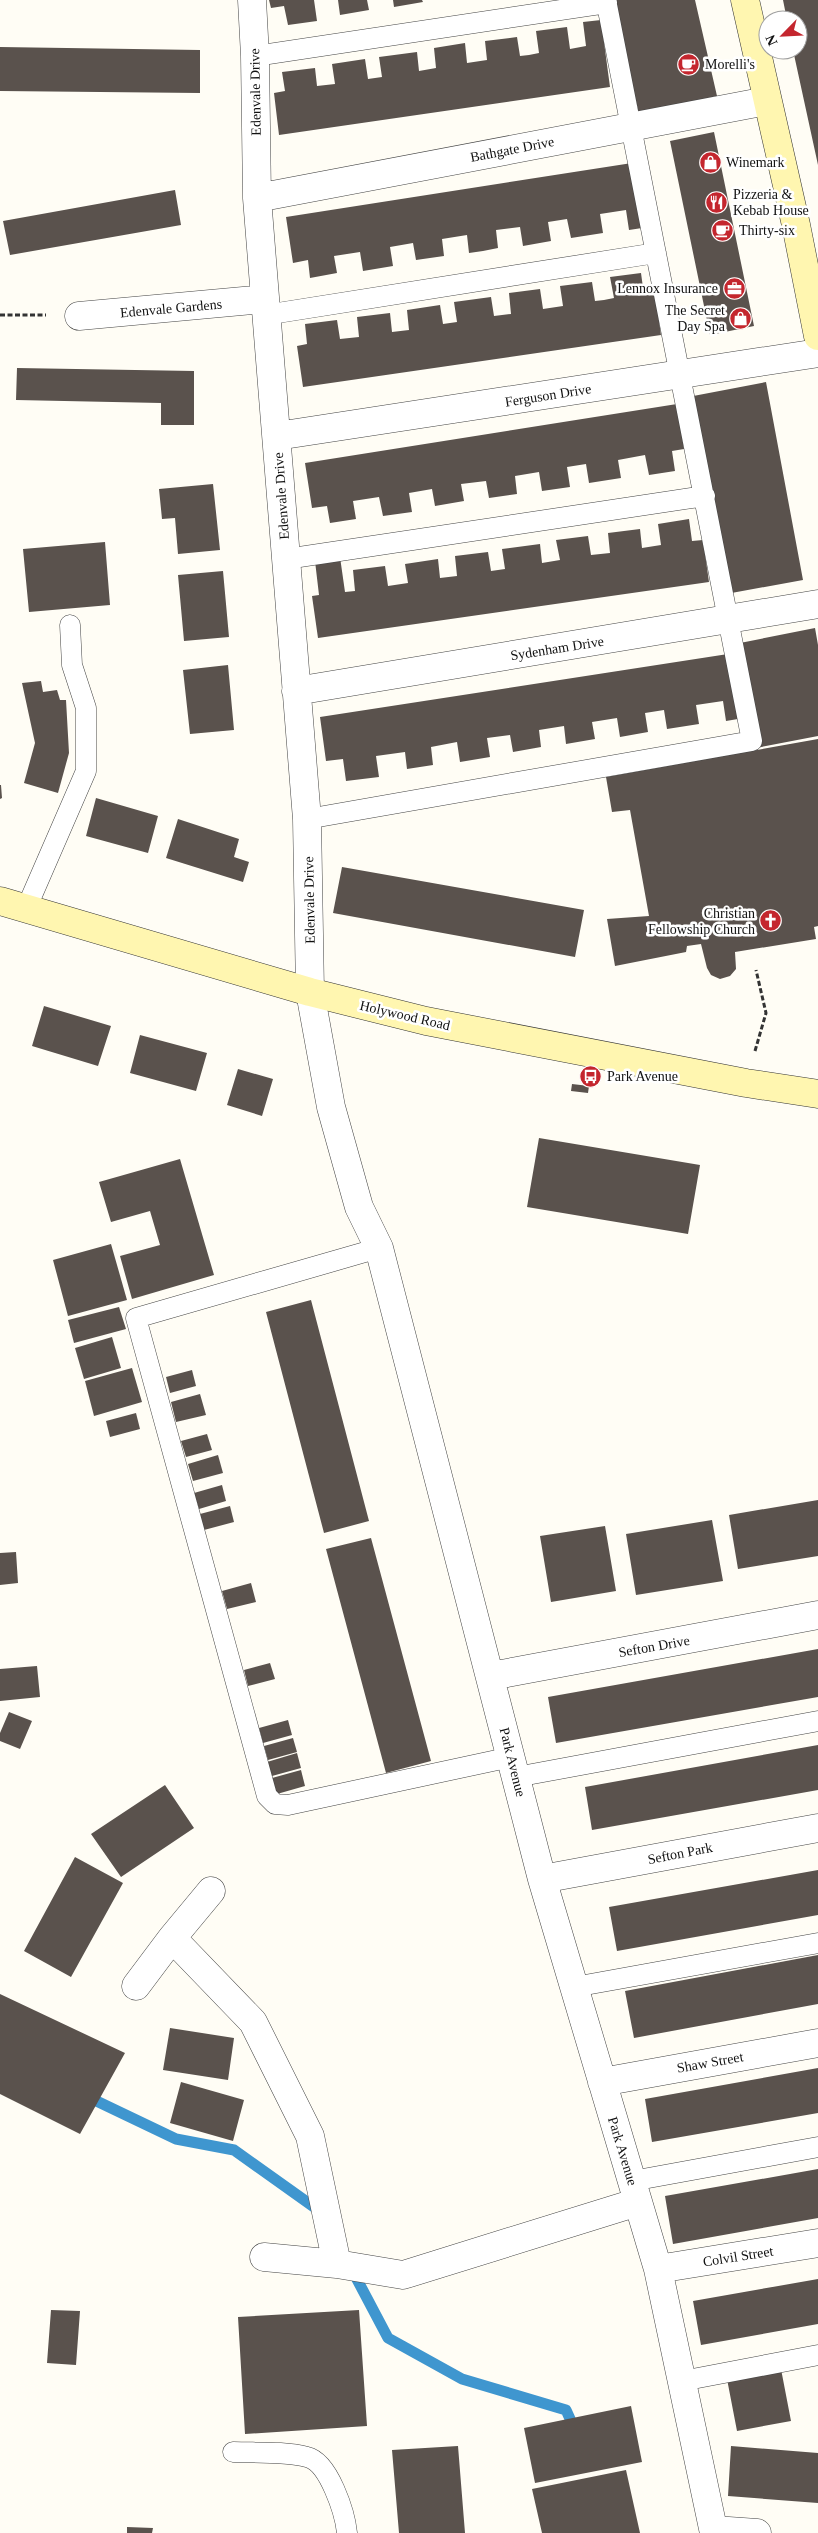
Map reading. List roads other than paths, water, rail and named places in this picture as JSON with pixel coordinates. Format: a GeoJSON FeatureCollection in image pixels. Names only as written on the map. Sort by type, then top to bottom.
{"type":"FeatureCollection","features":[{"type":"Feature","properties":{"kind":"main road"},"geometry":{"type":"LineString","coordinates":[[745,0],[796,225],[818,336]]}},
{"type":"Feature","properties":{"kind":"main road","name":"Holywood Road"},"geometry":{"type":"LineString","coordinates":[[0,901],[310,992],[426,1022],[746,1083],[818,1094]]}},
{"type":"Feature","properties":{"kind":"street","name":"Edenvale Drive"},"geometry":{"type":"LineString","coordinates":[[252,0],[255,56],[257,198],[264,307],[277,436],[307,819],[310,992]]}},
{"type":"Feature","properties":{"kind":"street","name":"Bathgate Drive"},"geometry":{"type":"LineString","coordinates":[[257,198],[767,101]]}},
{"type":"Feature","properties":{"kind":"street","name":"Edenvale Gardens"},"geometry":{"type":"LineString","coordinates":[[79,316],[264,307]]}},
{"type":"Feature","properties":{"kind":"street","name":"Ferguson Drive"},"geometry":{"type":"LineString","coordinates":[[277,436],[818,353]]}},
{"type":"Feature","properties":{"kind":"street","name":"Sydenham Drive"},"geometry":{"type":"LineString","coordinates":[[296,691],[818,604]]}},
{"type":"Feature","properties":{"kind":"street","name":"Park Avenue"},"geometry":{"type":"LineString","coordinates":[[310,992],[331,1107],[359,1207],[379,1248],[542,1879],[658,2269],[714,2532]]}},
{"type":"Feature","properties":{"kind":"street","name":"Sefton Drive"},"geometry":{"type":"LineString","coordinates":[[491,1676],[818,1615]]}},
{"type":"Feature","properties":{"kind":"street","name":"Sefton Park"},"geometry":{"type":"LineString","coordinates":[[542,1879],[818,1828]]}},
{"type":"Feature","properties":{"kind":"street"},"geometry":{"type":"LineString","coordinates":[[136,1986],[211,1891]]}},
{"type":"Feature","properties":{"kind":"street"},"geometry":{"type":"LineString","coordinates":[[172,1938],[253,2022],[310,2136],[337,2264]]}},
{"type":"Feature","properties":{"kind":"street","name":"Shaw Street"},"geometry":{"type":"LineString","coordinates":[[602,2082],[818,2043]]}},
{"type":"Feature","properties":{"kind":"street"},"geometry":{"type":"LineString","coordinates":[[264,2257],[337,2264],[403,2275],[635,2192]]}},
{"type":"Feature","properties":{"kind":"street","name":"Colvil Street"},"geometry":{"type":"LineString","coordinates":[[658,2269],[818,2243]]}},
{"type":"Feature","properties":{"kind":"street"},"geometry":{"type":"LineString","coordinates":[[714,2532],[758,2533]]}},
{"type":"Feature","properties":{"kind":"lane"},"geometry":{"type":"LineString","coordinates":[[255,56],[606,2],[752,741],[307,819]]}},
{"type":"Feature","properties":{"kind":"lane"},"geometry":{"type":"LineString","coordinates":[[264,307],[656,253]]}},
{"type":"Feature","properties":{"kind":"lane"},"geometry":{"type":"LineString","coordinates":[[286,559],[705,496]]}},
{"type":"Feature","properties":{"kind":"lane"},"geometry":{"type":"LineString","coordinates":[[26,909],[86,770],[86,708],[72,664],[70,625]]}},
{"type":"Feature","properties":{"kind":"lane"},"geometry":{"type":"LineString","coordinates":[[379,1248],[136,1318],[268,1796],[275,1804],[288,1805],[514,1767],[818,1721]]}},
{"type":"Feature","properties":{"kind":"lane"},"geometry":{"type":"LineString","coordinates":[[574,1987],[818,1943]]}},
{"type":"Feature","properties":{"kind":"lane"},"geometry":{"type":"LineString","coordinates":[[635,2192],[818,2147]]}},
{"type":"Feature","properties":{"kind":"lane"},"geometry":{"type":"LineString","coordinates":[[682,2381],[818,2355]]}},
{"type":"Feature","properties":{"kind":"lane"},"geometry":{"type":"LineString","coordinates":[[232,2452],[308,2457],[320,2464],[332,2484],[343,2511],[348,2533]]}},
{"type":"Feature","properties":{"kind":"waterway"},"geometry":{"type":"LineString","coordinates":[[86,2096],[176,2139],[234,2150],[321,2212]]}},
{"type":"Feature","properties":{"kind":"waterway"},"geometry":{"type":"LineString","coordinates":[[351,2268],[388,2338],[462,2379],[566,2410],[576,2432]]}},
{"type":"Feature","properties":{"kind":"place","name":"Morelli's"},"geometry":{"type":"Point","coordinates":[689,64]}},
{"type":"Feature","properties":{"kind":"place","name":"Winemark"},"geometry":{"type":"Point","coordinates":[710,162]}},
{"type":"Feature","properties":{"kind":"place","name":"Pizzeria & Kebab House"},"geometry":{"type":"Point","coordinates":[717,202]}},
{"type":"Feature","properties":{"kind":"place","name":"Thirty-six"},"geometry":{"type":"Point","coordinates":[723,230]}},
{"type":"Feature","properties":{"kind":"place","name":"Lennox Insurance"},"geometry":{"type":"Point","coordinates":[734,288]}},
{"type":"Feature","properties":{"kind":"place","name":"The Secret Day Spa"},"geometry":{"type":"Point","coordinates":[741,318]}},
{"type":"Feature","properties":{"kind":"place","name":"Christian Fellowship Church"},"geometry":{"type":"Point","coordinates":[771,921]}},
{"type":"Feature","properties":{"kind":"place","name":"Park Avenue"},"geometry":{"type":"Point","coordinates":[591,1076]}}]}
